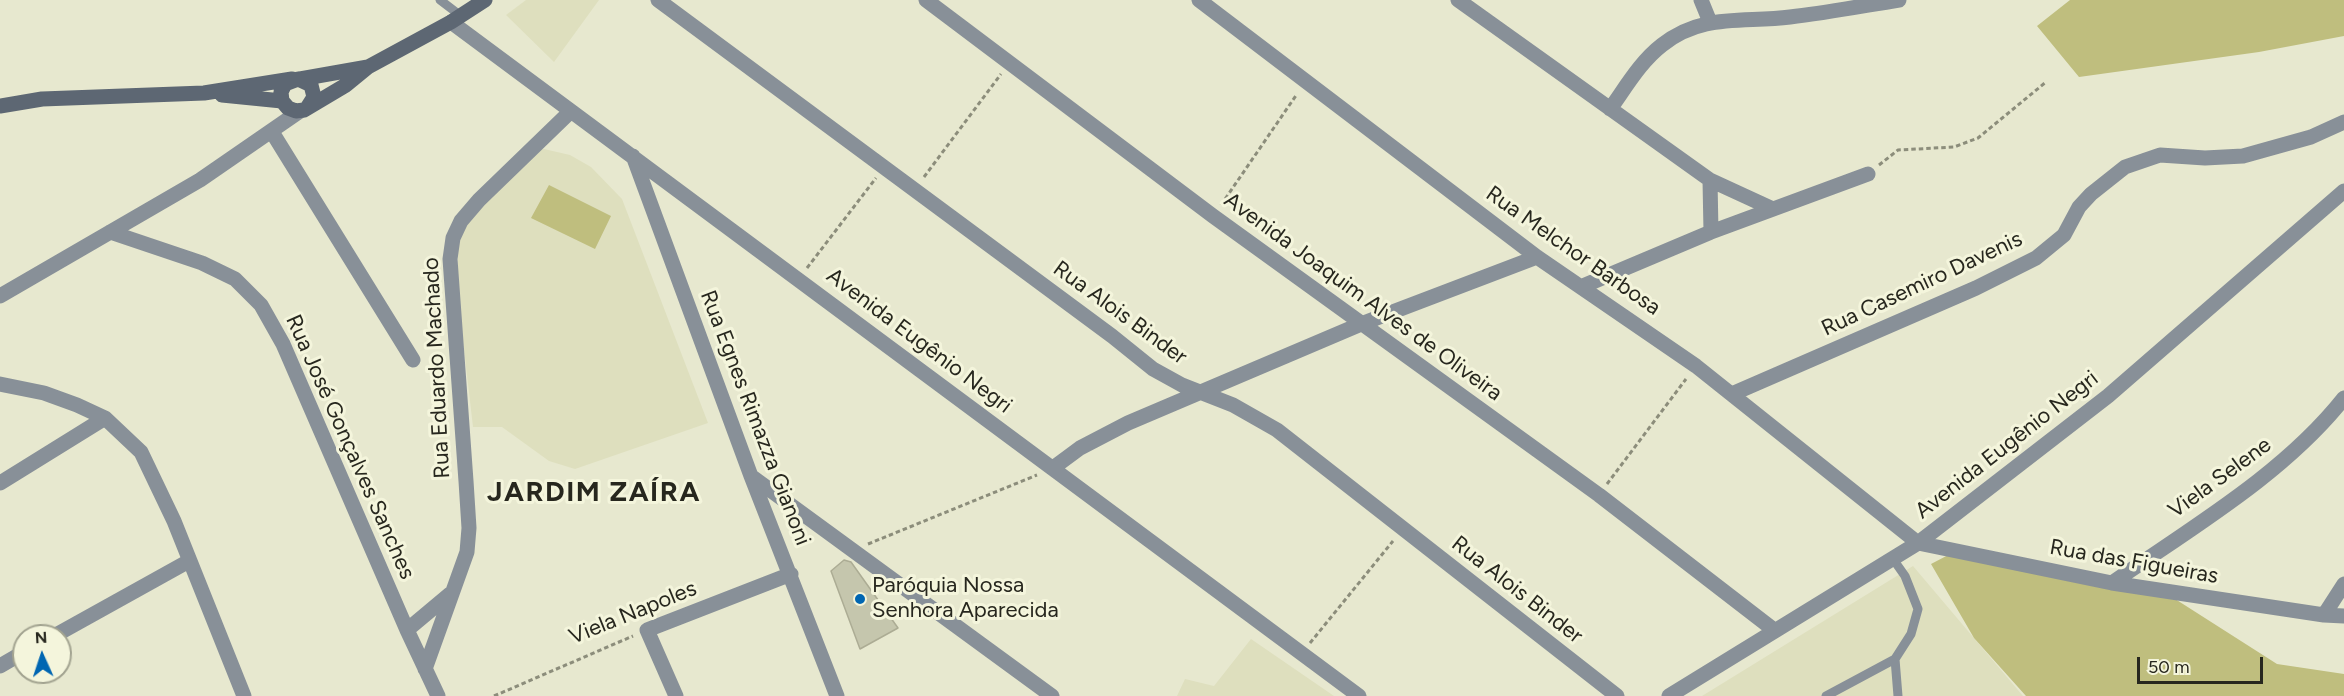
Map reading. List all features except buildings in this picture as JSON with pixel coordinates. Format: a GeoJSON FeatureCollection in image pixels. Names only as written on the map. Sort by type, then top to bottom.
{"type":"FeatureCollection","features":[{"type":"Feature","properties":{"kind":"street"},"geometry":{"type":"LineString","coordinates":[[204,93],[282,101],[291,110],[304,109],[346,85],[368,66],[456,19],[485,0]]}},
{"type":"Feature","properties":{"kind":"street","name":"Rua Alois Binder"},"geometry":{"type":"LineString","coordinates":[[658,0],[1112,336],[1153,369],[1200,393],[1233,405],[1278,430],[1617,696]]}},
{"type":"Feature","properties":{"kind":"street","name":"Avenida Joaquim Alves de Oliveira"},"geometry":{"type":"LineString","coordinates":[[926,0],[1213,216],[1599,495],[1774,630]]}},
{"type":"Feature","properties":{"kind":"street","name":"Rua Melchor Barbosa"},"geometry":{"type":"LineString","coordinates":[[1199,0],[1537,257],[1696,366],[1918,543]]}},
{"type":"Feature","properties":{"kind":"street"},"geometry":{"type":"LineString","coordinates":[[1458,0],[1710,180],[1773,209]]}},
{"type":"Feature","properties":{"kind":"street"},"geometry":{"type":"LineString","coordinates":[[1701,0],[1710,22]]}},
{"type":"Feature","properties":{"kind":"street"},"geometry":{"type":"LineString","coordinates":[[1610,109],[1644,61],[1662,45],[1692,28],[1710,22],[1789,18],[1899,0]]}},
{"type":"Feature","properties":{"kind":"street","name":"Avenida Eugênio Negri"},"geometry":{"type":"LineString","coordinates":[[456,19],[571,111],[1359,696]]}},
{"type":"Feature","properties":{"kind":"street"},"geometry":{"type":"LineString","coordinates":[[0,106],[42,99],[204,93],[368,66]]}},
{"type":"Feature","properties":{"kind":"street"},"geometry":{"type":"LineString","coordinates":[[282,101],[283,88],[296,79]]}},
{"type":"Feature","properties":{"kind":"street"},"geometry":{"type":"LineString","coordinates":[[0,296],[200,180],[304,109],[313,101],[314,93],[310,85],[296,79]]}},
{"type":"Feature","properties":{"kind":"street","name":"Rua Eduardo Machado"},"geometry":{"type":"LineString","coordinates":[[425,669],[450,594],[467,552],[469,528],[450,259],[453,238],[461,221],[479,200],[571,111]]}},
{"type":"Feature","properties":{"kind":"street","name":"Rua Casemiro Davenis"},"geometry":{"type":"LineString","coordinates":[[1732,394],[1976,288],[2036,258],[2064,236],[2079,207],[2091,194],[2125,167],[2160,155],[2205,158],[2243,156],[2311,137],[2344,122]]}},
{"type":"Feature","properties":{"kind":"street"},"geometry":{"type":"LineString","coordinates":[[272,132],[413,360]]}},
{"type":"Feature","properties":{"kind":"street","name":"Rua Egnes Rimazza Gianoni"},"geometry":{"type":"LineString","coordinates":[[633,156],[751,476],[837,696]]}},
{"type":"Feature","properties":{"kind":"street"},"geometry":{"type":"LineString","coordinates":[[1582,286],[1711,232],[1868,174]]}},
{"type":"Feature","properties":{"kind":"street"},"geometry":{"type":"LineString","coordinates":[[1710,180],[1711,232]]}},
{"type":"Feature","properties":{"kind":"street","name":"Avenida Eugênio Negri"},"geometry":{"type":"LineString","coordinates":[[1669,696],[1918,543],[2108,396],[2344,191]]}},
{"type":"Feature","properties":{"kind":"street","name":"Rua José Gonçalves Sanches"},"geometry":{"type":"LineString","coordinates":[[110,232],[202,263],[235,279],[261,305],[283,344],[438,696]]}},
{"type":"Feature","properties":{"kind":"street"},"geometry":{"type":"LineString","coordinates":[[1053,468],[1080,448],[1128,423],[1361,324],[1537,257]]}},
{"type":"Feature","properties":{"kind":"street"},"geometry":{"type":"LineString","coordinates":[[0,384],[44,393],[105,418],[141,452],[174,521],[244,696]]}},
{"type":"Feature","properties":{"kind":"street","name":"Viela Selene"},"geometry":{"type":"LineString","coordinates":[[2112,583],[2246,489],[2304,442],[2344,398]]}},
{"type":"Feature","properties":{"kind":"street"},"geometry":{"type":"LineString","coordinates":[[0,483],[105,418]]}},
{"type":"Feature","properties":{"kind":"street"},"geometry":{"type":"LineString","coordinates":[[751,476],[1052,696]]}},
{"type":"Feature","properties":{"kind":"street","name":"Rua das Figueiras"},"geometry":{"type":"LineString","coordinates":[[1918,543],[2112,583],[2324,615],[2344,616]]}},
{"type":"Feature","properties":{"kind":"street"},"geometry":{"type":"LineString","coordinates":[[72,626],[189,561]]}},
{"type":"Feature","properties":{"kind":"street","name":"Viela Napoles"},"geometry":{"type":"LineString","coordinates":[[646,630],[791,574]]}},
{"type":"Feature","properties":{"kind":"street"},"geometry":{"type":"LineString","coordinates":[[2324,615],[2344,584]]}},
{"type":"Feature","properties":{"kind":"street","name":"Rua Eduardo Machado"},"geometry":{"type":"LineString","coordinates":[[407,630],[450,594]]}},
{"type":"Feature","properties":{"kind":"street"},"geometry":{"type":"LineString","coordinates":[[646,630],[676,696]]}},
{"type":"Feature","properties":{"kind":"lane"},"geometry":{"type":"LineString","coordinates":[[440,0],[456,19]]}},
{"type":"Feature","properties":{"kind":"lane"},"geometry":{"type":"LineString","coordinates":[[1826,696],[1895,659],[1911,634],[1918,609],[1905,576],[1893,559]]}},
{"type":"Feature","properties":{"kind":"lane"},"geometry":{"type":"LineString","coordinates":[[1895,659],[1898,696]]}},
{"type":"Feature","properties":{"kind":"path"},"geometry":{"type":"LineString","coordinates":[[914,191],[1010,63]]}},
{"type":"Feature","properties":{"kind":"path"},"geometry":{"type":"LineString","coordinates":[[1213,216],[1306,81]]}},
{"type":"Feature","properties":{"kind":"path"},"geometry":{"type":"LineString","coordinates":[[1868,174],[1898,150],[1954,147],[1978,138],[2046,82]]}},
{"type":"Feature","properties":{"kind":"path"},"geometry":{"type":"LineString","coordinates":[[799,279],[883,168]]}},
{"type":"Feature","properties":{"kind":"path"},"geometry":{"type":"LineString","coordinates":[[1599,495],[1696,366]]}},
{"type":"Feature","properties":{"kind":"path"},"geometry":{"type":"LineString","coordinates":[[853,550],[1053,468]]}},
{"type":"Feature","properties":{"kind":"path"},"geometry":{"type":"LineString","coordinates":[[1301,653],[1403,529]]}},
{"type":"Feature","properties":{"kind":"path","name":"Viela Napoles"},"geometry":{"type":"LineString","coordinates":[[494,696],[646,630]]}},
{"type":"Feature","properties":{"kind":"shaded area"},"geometry":{"type":"Polygon","coordinates":[[[526,0],[599,0],[554,62],[506,15],[526,0]]]}},
{"type":"Feature","properties":{"kind":"shaded area"},"geometry":{"type":"Polygon","coordinates":[[[2070,0],[2344,0],[2344,36],[2259,52],[2079,77],[2037,26],[2070,0]]]}},
{"type":"Feature","properties":{"kind":"shaded area"},"geometry":{"type":"Polygon","coordinates":[[[544,149],[570,155],[591,167],[622,199],[708,423],[575,469],[549,461],[502,427],[473,427],[459,306],[457,236],[478,207],[534,151],[544,149]]]}},
{"type":"Feature","properties":{"kind":"shaded area"},"geometry":{"type":"Polygon","coordinates":[[[549,185],[611,216],[595,249],[531,218],[549,185]]]}},
{"type":"Feature","properties":{"kind":"shaded area"},"geometry":{"type":"Polygon","coordinates":[[[1954,552],[2172,597],[2277,664],[2344,674],[2344,696],[2026,696],[1974,638],[1931,564],[1954,552]]]}},
{"type":"Feature","properties":{"kind":"shaded area"},"geometry":{"type":"Polygon","coordinates":[[[1913,566],[2023,696],[1702,696],[1913,566]]]}},
{"type":"Feature","properties":{"kind":"shaded area"},"geometry":{"type":"Polygon","coordinates":[[[1251,639],[1334,696],[1177,696],[1185,679],[1214,686],[1251,639]]]}},
{"type":"Feature","properties":{"kind":"place","name":"Paróquia Nossa Senhora Aparecida"},"geometry":{"type":"Point","coordinates":[860,599]}},
{"type":"Feature","properties":{"kind":"district","name":"JARDIM ZAÍRA"},"geometry":{"type":"Point","coordinates":[594,493]}}]}
